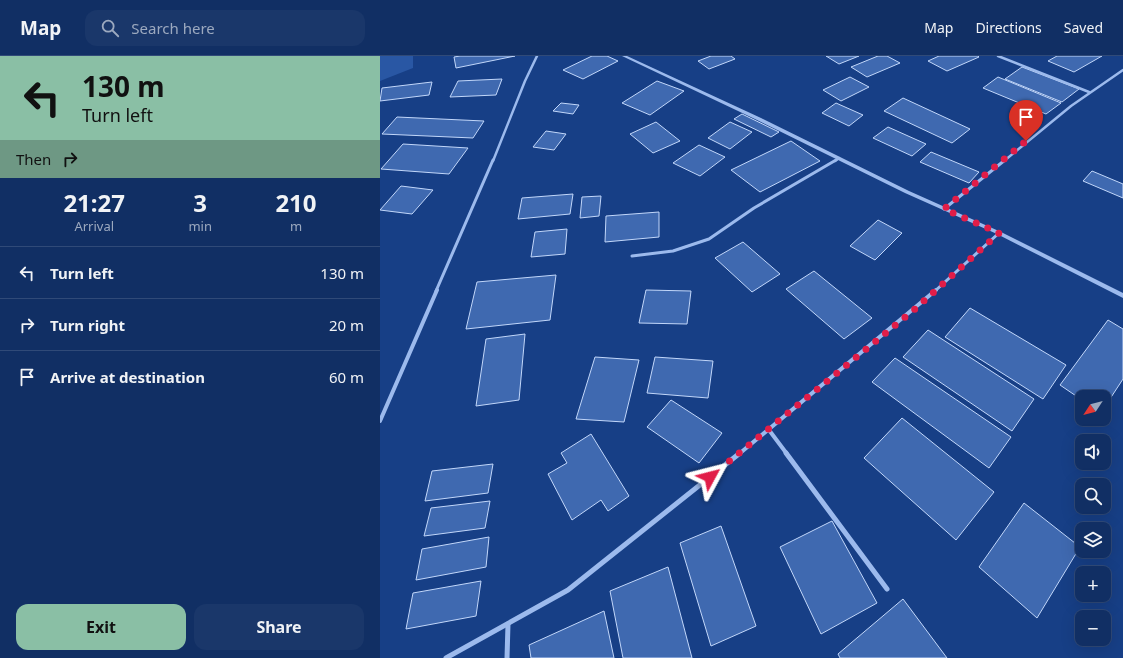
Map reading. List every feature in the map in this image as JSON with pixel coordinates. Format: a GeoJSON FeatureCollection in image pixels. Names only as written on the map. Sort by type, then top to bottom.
{"type":"FeatureCollection","features":[{"type":"Feature","properties":{"kind":"street"},"geometry":{"type":"LineString","coordinates":[[380,421],[537,56]]}},
{"type":"Feature","properties":{"kind":"street"},"geometry":{"type":"LineString","coordinates":[[624,56],[745,112],[944,209],[999,233],[1123,296]]}},
{"type":"Feature","properties":{"kind":"street"},"geometry":{"type":"LineString","coordinates":[[998,56],[1089,92]]}},
{"type":"Feature","properties":{"kind":"street"},"geometry":{"type":"LineString","coordinates":[[944,209],[1014,150],[1089,92],[1123,70]]}},
{"type":"Feature","properties":{"kind":"street"},"geometry":{"type":"LineString","coordinates":[[632,256],[673,251],[709,239],[754,208],[839,158]]}},
{"type":"Feature","properties":{"kind":"street"},"geometry":{"type":"LineString","coordinates":[[446,658],[568,590],[769,430],[915,309],[999,233]]}},
{"type":"Feature","properties":{"kind":"street"},"geometry":{"type":"LineString","coordinates":[[769,430],[887,589]]}},
{"type":"Feature","properties":{"kind":"street"},"geometry":{"type":"LineString","coordinates":[[507,658],[508,624]]}},
{"type":"Feature","properties":{"kind":"shaded area"},"geometry":{"type":"Polygon","coordinates":[[[380,56],[413,56],[413,68],[380,81],[380,56]]]}},
{"type":"Feature","properties":{"kind":"building"},"geometry":{"type":"Polygon","coordinates":[[[515,56],[456,68],[454,57],[515,56]]]}},
{"type":"Feature","properties":{"kind":"building"},"geometry":{"type":"Polygon","coordinates":[[[592,56],[607,56],[618,61],[583,79],[563,70],[592,56]]]}},
{"type":"Feature","properties":{"kind":"building"},"geometry":{"type":"Polygon","coordinates":[[[711,56],[731,56],[735,59],[709,69],[698,61],[711,56]]]}},
{"type":"Feature","properties":{"kind":"building"},"geometry":{"type":"Polygon","coordinates":[[[826,56],[859,56],[839,64],[826,56]]]}},
{"type":"Feature","properties":{"kind":"building"},"geometry":{"type":"Polygon","coordinates":[[[878,56],[887,56],[900,63],[867,77],[851,67],[878,56]]]}},
{"type":"Feature","properties":{"kind":"building"},"geometry":{"type":"Polygon","coordinates":[[[939,56],[979,57],[947,71],[928,61],[939,56]]]}},
{"type":"Feature","properties":{"kind":"building"},"geometry":{"type":"Polygon","coordinates":[[[1057,56],[1102,56],[1074,72],[1048,61],[1057,56]]]}},
{"type":"Feature","properties":{"kind":"building"},"geometry":{"type":"Polygon","coordinates":[[[1022,67],[1079,89],[1062,102],[1005,79],[1022,67]]]}},
{"type":"Feature","properties":{"kind":"building"},"geometry":{"type":"Polygon","coordinates":[[[850,77],[869,87],[841,101],[823,90],[850,77]]]}},
{"type":"Feature","properties":{"kind":"building"},"geometry":{"type":"Polygon","coordinates":[[[998,77],[1061,103],[1046,114],[983,88],[998,77]]]}},
{"type":"Feature","properties":{"kind":"building"},"geometry":{"type":"Polygon","coordinates":[[[502,79],[496,95],[450,97],[458,81],[502,79]]]}},
{"type":"Feature","properties":{"kind":"building"},"geometry":{"type":"Polygon","coordinates":[[[657,81],[684,91],[650,115],[622,103],[657,81]]]}},
{"type":"Feature","properties":{"kind":"building"},"geometry":{"type":"Polygon","coordinates":[[[432,82],[429,95],[380,101],[382,88],[432,82]]]}},
{"type":"Feature","properties":{"kind":"building"},"geometry":{"type":"Polygon","coordinates":[[[903,98],[970,129],[952,143],[884,111],[903,98]]]}},
{"type":"Feature","properties":{"kind":"building"},"geometry":{"type":"Polygon","coordinates":[[[561,103],[579,105],[573,114],[553,111],[561,103]]]}},
{"type":"Feature","properties":{"kind":"building"},"geometry":{"type":"Polygon","coordinates":[[[836,103],[863,115],[849,126],[822,113],[836,103]]]}},
{"type":"Feature","properties":{"kind":"building"},"geometry":{"type":"Polygon","coordinates":[[[742,114],[779,132],[771,137],[734,119],[742,114]]]}},
{"type":"Feature","properties":{"kind":"building"},"geometry":{"type":"Polygon","coordinates":[[[397,117],[484,121],[473,138],[382,134],[397,117]]]}},
{"type":"Feature","properties":{"kind":"building"},"geometry":{"type":"Polygon","coordinates":[[[656,122],[680,141],[653,153],[630,134],[656,122]]]}},
{"type":"Feature","properties":{"kind":"building"},"geometry":{"type":"Polygon","coordinates":[[[730,122],[752,132],[730,149],[708,138],[730,122]]]}},
{"type":"Feature","properties":{"kind":"building"},"geometry":{"type":"Polygon","coordinates":[[[888,127],[926,144],[912,156],[873,138],[888,127]]]}},
{"type":"Feature","properties":{"kind":"building"},"geometry":{"type":"Polygon","coordinates":[[[546,131],[566,134],[554,150],[533,147],[546,131]]]}},
{"type":"Feature","properties":{"kind":"building"},"geometry":{"type":"Polygon","coordinates":[[[791,141],[820,161],[760,192],[731,170],[791,141]]]}},
{"type":"Feature","properties":{"kind":"building"},"geometry":{"type":"Polygon","coordinates":[[[403,144],[468,148],[449,174],[381,169],[403,144]]]}},
{"type":"Feature","properties":{"kind":"building"},"geometry":{"type":"Polygon","coordinates":[[[699,145],[725,157],[700,176],[673,163],[699,145]]]}},
{"type":"Feature","properties":{"kind":"building"},"geometry":{"type":"Polygon","coordinates":[[[931,152],[979,172],[969,183],[920,162],[931,152]]]}},
{"type":"Feature","properties":{"kind":"building"},"geometry":{"type":"Polygon","coordinates":[[[1092,171],[1123,184],[1123,198],[1083,181],[1092,171]]]}},
{"type":"Feature","properties":{"kind":"building"},"geometry":{"type":"Polygon","coordinates":[[[401,186],[433,190],[412,214],[380,210],[401,186]]]}},
{"type":"Feature","properties":{"kind":"building"},"geometry":{"type":"Polygon","coordinates":[[[573,194],[570,214],[518,219],[522,198],[573,194]]]}},
{"type":"Feature","properties":{"kind":"building"},"geometry":{"type":"Polygon","coordinates":[[[601,196],[599,216],[580,218],[582,197],[601,196]]]}},
{"type":"Feature","properties":{"kind":"building"},"geometry":{"type":"Polygon","coordinates":[[[659,212],[659,237],[605,242],[606,216],[659,212]]]}},
{"type":"Feature","properties":{"kind":"building"},"geometry":{"type":"Polygon","coordinates":[[[878,220],[902,233],[875,260],[850,246],[878,220]]]}},
{"type":"Feature","properties":{"kind":"building"},"geometry":{"type":"Polygon","coordinates":[[[567,229],[565,254],[531,257],[535,232],[567,229]]]}},
{"type":"Feature","properties":{"kind":"building"},"geometry":{"type":"Polygon","coordinates":[[[743,242],[780,274],[752,292],[715,258],[743,242]]]}},
{"type":"Feature","properties":{"kind":"building"},"geometry":{"type":"Polygon","coordinates":[[[814,271],[872,318],[844,339],[786,289],[814,271]]]}},
{"type":"Feature","properties":{"kind":"building"},"geometry":{"type":"Polygon","coordinates":[[[556,275],[550,320],[466,329],[477,282],[556,275]]]}},
{"type":"Feature","properties":{"kind":"building"},"geometry":{"type":"Polygon","coordinates":[[[646,290],[691,291],[687,324],[639,323],[646,290]]]}},
{"type":"Feature","properties":{"kind":"building"},"geometry":{"type":"Polygon","coordinates":[[[970,308],[1066,365],[1043,399],[945,337],[970,308]]]}},
{"type":"Feature","properties":{"kind":"building"},"geometry":{"type":"Polygon","coordinates":[[[1108,320],[1123,329],[1123,379],[1111,397],[1111,390],[1075,390],[1075,395],[1060,385],[1108,320]]]}},
{"type":"Feature","properties":{"kind":"building"},"geometry":{"type":"Polygon","coordinates":[[[928,330],[1034,399],[1012,431],[903,357],[928,330]]]}},
{"type":"Feature","properties":{"kind":"building"},"geometry":{"type":"Polygon","coordinates":[[[525,334],[519,400],[476,406],[486,339],[525,334]]]}},
{"type":"Feature","properties":{"kind":"building"},"geometry":{"type":"Polygon","coordinates":[[[595,357],[639,360],[624,422],[576,419],[595,357]]]}},
{"type":"Feature","properties":{"kind":"building"},"geometry":{"type":"Polygon","coordinates":[[[655,357],[713,361],[708,398],[647,393],[655,357]]]}},
{"type":"Feature","properties":{"kind":"building"},"geometry":{"type":"Polygon","coordinates":[[[895,358],[1011,437],[989,468],[872,382],[895,358]]]}},
{"type":"Feature","properties":{"kind":"building"},"geometry":{"type":"Polygon","coordinates":[[[671,400],[722,433],[699,463],[647,427],[671,400]]]}},
{"type":"Feature","properties":{"kind":"building"},"geometry":{"type":"Polygon","coordinates":[[[902,418],[994,492],[956,540],[864,458],[902,418]]]}},
{"type":"Feature","properties":{"kind":"building"},"geometry":{"type":"Polygon","coordinates":[[[591,434],[629,496],[608,511],[601,500],[572,520],[548,474],[567,463],[561,453],[591,434]]]}},
{"type":"Feature","properties":{"kind":"building"},"geometry":{"type":"Polygon","coordinates":[[[493,464],[488,493],[425,501],[432,471],[493,464]]]}},
{"type":"Feature","properties":{"kind":"building"},"geometry":{"type":"Polygon","coordinates":[[[490,501],[485,528],[424,536],[431,508],[490,501]]]}},
{"type":"Feature","properties":{"kind":"building"},"geometry":{"type":"Polygon","coordinates":[[[1024,503],[1075,543],[1075,555],[1037,618],[979,567],[1024,503]]]}},
{"type":"Feature","properties":{"kind":"building"},"geometry":{"type":"Polygon","coordinates":[[[832,521],[877,603],[821,634],[780,547],[832,521]]]}},
{"type":"Feature","properties":{"kind":"building"},"geometry":{"type":"Polygon","coordinates":[[[721,526],[756,626],[711,646],[680,543],[721,526]]]}},
{"type":"Feature","properties":{"kind":"building"},"geometry":{"type":"Polygon","coordinates":[[[489,537],[486,567],[416,580],[422,549],[489,537]]]}},
{"type":"Feature","properties":{"kind":"building"},"geometry":{"type":"Polygon","coordinates":[[[668,567],[692,658],[623,658],[610,591],[668,567]]]}},
{"type":"Feature","properties":{"kind":"building"},"geometry":{"type":"Polygon","coordinates":[[[481,581],[476,616],[406,629],[413,593],[481,581]]]}},
{"type":"Feature","properties":{"kind":"building"},"geometry":{"type":"Polygon","coordinates":[[[903,599],[947,658],[840,658],[838,654],[903,599]]]}},
{"type":"Feature","properties":{"kind":"building"},"geometry":{"type":"Polygon","coordinates":[[[604,611],[614,658],[531,658],[529,645],[604,611]]]}},
{"type":"Feature","properties":{"kind":"route"},"geometry":{"type":"LineString","coordinates":[[710,477],[915,309],[999,233],[944,209],[1026,141]]}}]}
